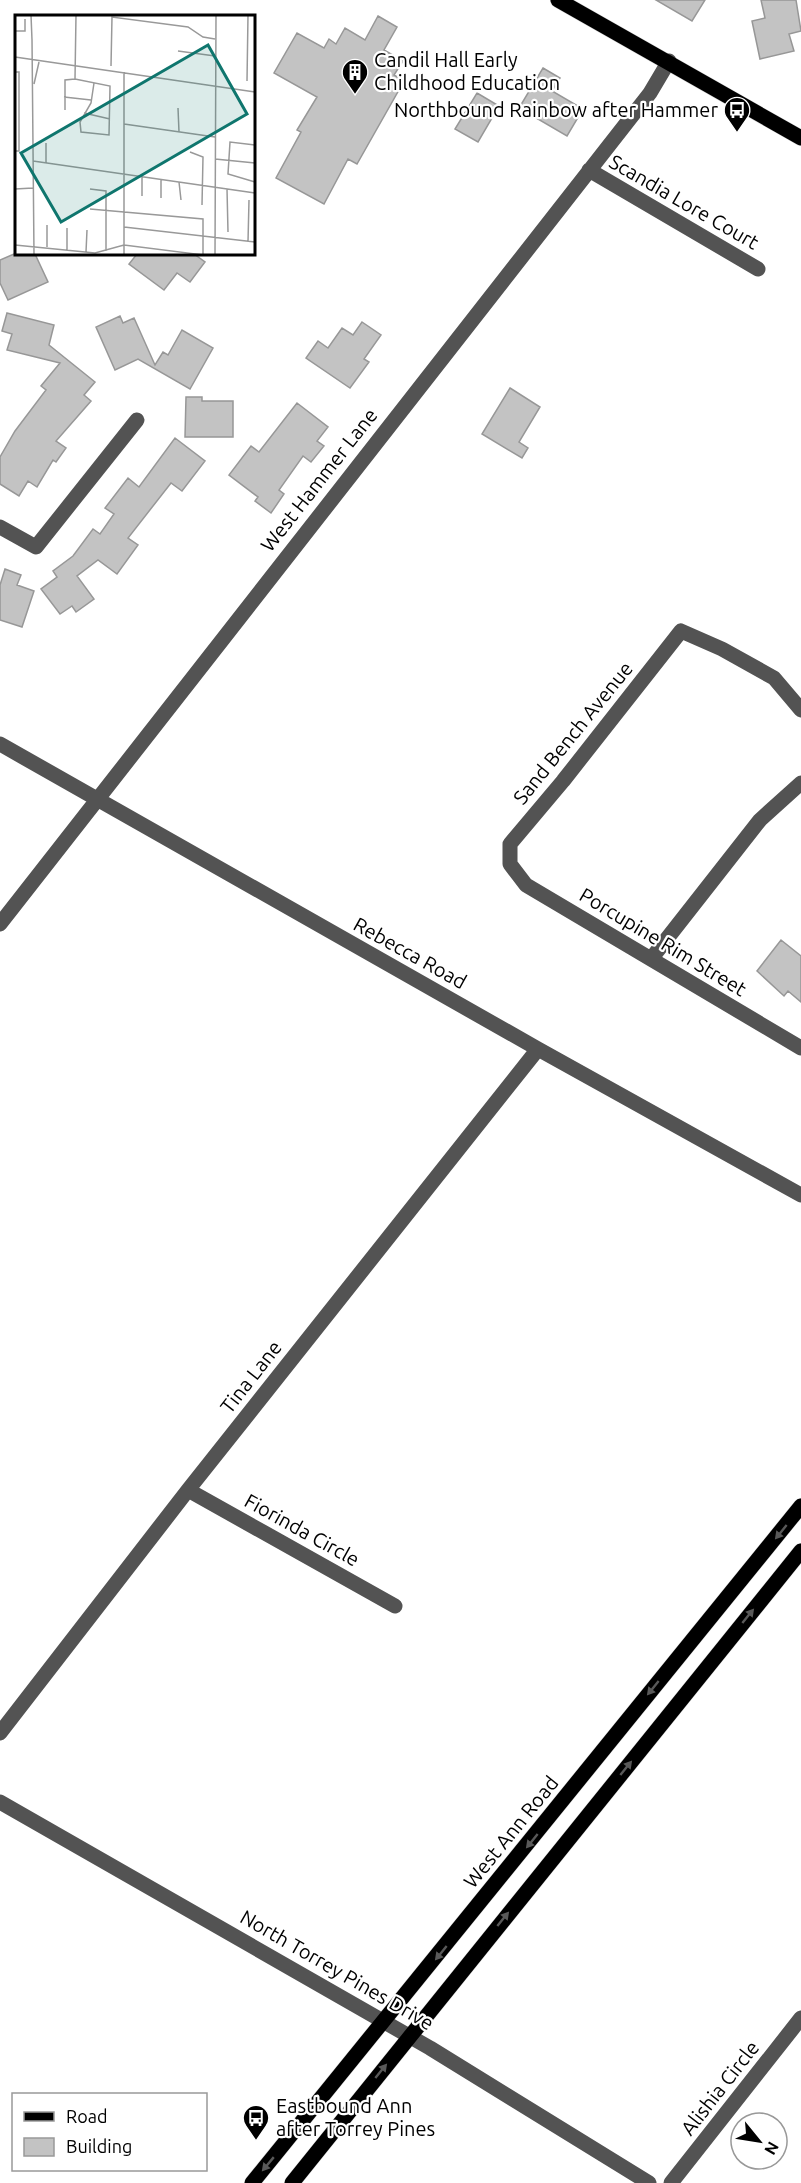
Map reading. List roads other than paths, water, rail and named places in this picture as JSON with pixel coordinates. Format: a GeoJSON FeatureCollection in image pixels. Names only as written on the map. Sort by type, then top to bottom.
{"type":"FeatureCollection","features":[{"type":"Feature","properties":{"kind":"main road"},"geometry":{"type":"LineString","coordinates":[[558,0],[801,138]]}},
{"type":"Feature","properties":{"kind":"main road","name":"West Ann Road"},"geometry":{"type":"LineString","coordinates":[[252,2183],[385,2022],[801,1506]]}},
{"type":"Feature","properties":{"kind":"main road"},"geometry":{"type":"LineString","coordinates":[[292,2183],[801,1551]]}},
{"type":"Feature","properties":{"kind":"main road"},"geometry":{"type":"LineString","coordinates":[[690,1643],[713,1659]]}},
{"type":"Feature","properties":{"kind":"street","name":"West Hammer Lane"},"geometry":{"type":"LineString","coordinates":[[0,924],[650,93],[669,61]]}},
{"type":"Feature","properties":{"kind":"street","name":"Scandia Lore Court"},"geometry":{"type":"LineString","coordinates":[[589,170],[758,269]]}},
{"type":"Feature","properties":{"kind":"street"},"geometry":{"type":"LineString","coordinates":[[0,527],[36,548],[137,420]]}},
{"type":"Feature","properties":{"kind":"street","name":"Sand Bench Avenue"},"geometry":{"type":"LineString","coordinates":[[510,864],[510,844],[563,781],[681,631],[722,649],[774,678],[801,710]]}},
{"type":"Feature","properties":{"kind":"street","name":"Rebecca Road"},"geometry":{"type":"LineString","coordinates":[[0,744],[538,1049],[801,1194]]}},
{"type":"Feature","properties":{"kind":"street"},"geometry":{"type":"LineString","coordinates":[[651,959],[760,820],[801,783]]}},
{"type":"Feature","properties":{"kind":"street","name":"Porcupine Rim Street"},"geometry":{"type":"LineString","coordinates":[[510,864],[526,885],[801,1048]]}},
{"type":"Feature","properties":{"kind":"street","name":"Tina Lane"},"geometry":{"type":"LineString","coordinates":[[0,1733],[188,1490],[538,1049]]}},
{"type":"Feature","properties":{"kind":"street","name":"Fiorinda Circle"},"geometry":{"type":"LineString","coordinates":[[188,1490],[395,1606]]}},
{"type":"Feature","properties":{"kind":"street","name":"North Torrey Pines Drive"},"geometry":{"type":"LineString","coordinates":[[0,1802],[410,2036],[649,2183]]}},
{"type":"Feature","properties":{"kind":"street","name":"Alishia Circle"},"geometry":{"type":"LineString","coordinates":[[671,2183],[801,2018]]}},
{"type":"Feature","properties":{"kind":"place","name":"Candil Hall Early Childhood Education"},"geometry":{"type":"Point","coordinates":[355,95]}},
{"type":"Feature","properties":{"kind":"place","name":"Northbound Rainbow after Hammer"},"geometry":{"type":"Point","coordinates":[737,133]}},
{"type":"Feature","properties":{"kind":"place","name":"Eastbound Ann after Torrey Pines"},"geometry":{"type":"Point","coordinates":[256,2141]}}]}
